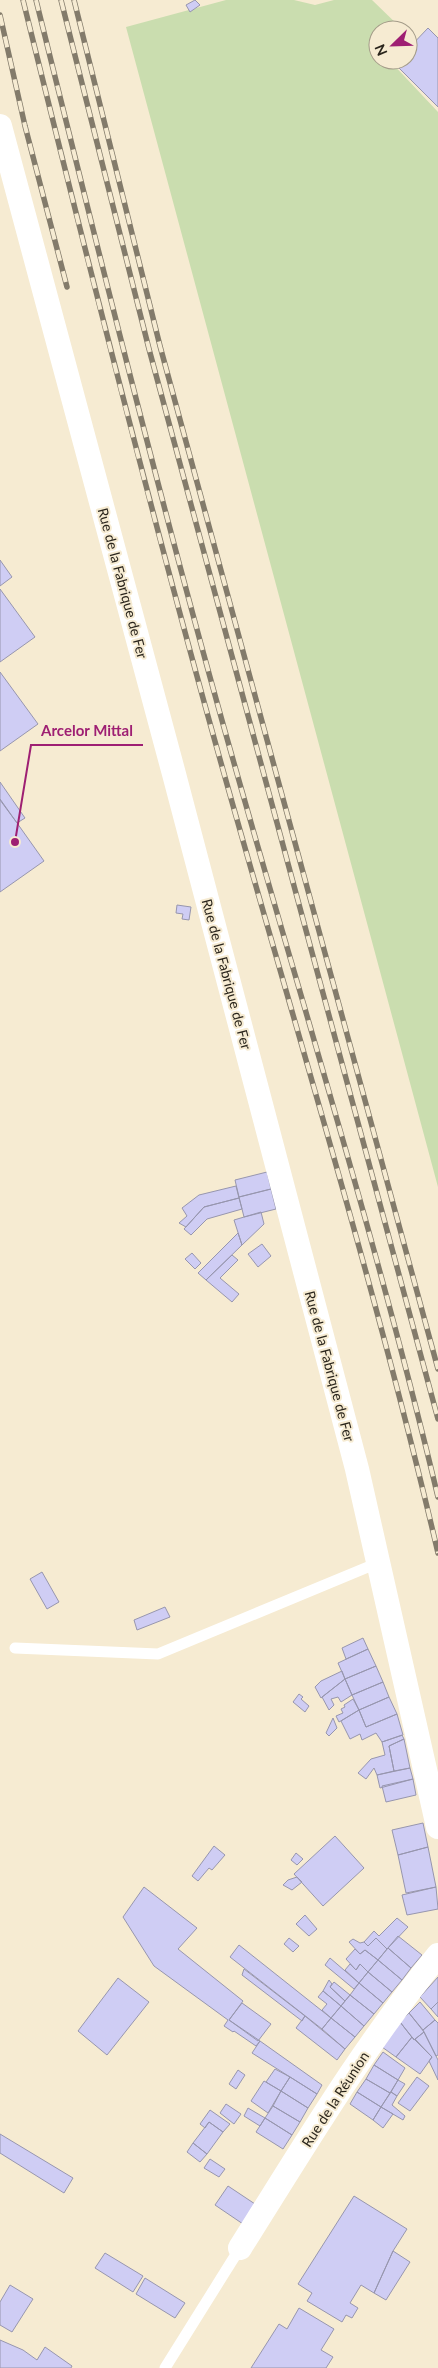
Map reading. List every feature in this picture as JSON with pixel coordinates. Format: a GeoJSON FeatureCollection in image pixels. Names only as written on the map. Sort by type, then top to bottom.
{"type":"FeatureCollection","features":[{"type":"Feature","properties":{"kind":"street","name":"Rue de la Fabrique de Fer"},"geometry":{"type":"LineString","coordinates":[[0,126],[172,764],[357,1469],[380,1562],[438,1827]]}},
{"type":"Feature","properties":{"kind":"street","name":"Rue de la Réunion"},"geometry":{"type":"LineString","coordinates":[[240,2248],[352,2070],[398,2004],[438,1955]]}},
{"type":"Feature","properties":{"kind":"lane"},"geometry":{"type":"LineString","coordinates":[[15,1648],[158,1654],[380,1562]]}},
{"type":"Feature","properties":{"kind":"lane"},"geometry":{"type":"LineString","coordinates":[[166,2368],[240,2248]]}},
{"type":"Feature","properties":{"kind":"green space"},"geometry":{"type":"Polygon","coordinates":[[[226,0],[294,0],[315,5],[334,0],[372,0],[393,20],[368,20],[368,70],[398,70],[438,112],[438,1187],[126,27],[226,0]]]}},
{"type":"Feature","properties":{"kind":"building"},"geometry":{"type":"Polygon","coordinates":[[[195,0],[200,5],[190,12],[186,5],[195,0]]]}},
{"type":"Feature","properties":{"kind":"building"},"geometry":{"type":"Polygon","coordinates":[[[428,28],[438,38],[438,107],[401,70],[418,70],[418,38],[428,28]]]}},
{"type":"Feature","properties":{"kind":"building"},"geometry":{"type":"Polygon","coordinates":[[[0,560],[12,577],[0,586],[0,560]]]}},
{"type":"Feature","properties":{"kind":"building"},"geometry":{"type":"Polygon","coordinates":[[[0,589],[35,637],[0,662],[0,589]]]}},
{"type":"Feature","properties":{"kind":"building"},"geometry":{"type":"Polygon","coordinates":[[[0,672],[38,724],[0,751],[0,672]]]}},
{"type":"Feature","properties":{"kind":"building"},"geometry":{"type":"Polygon","coordinates":[[[0,782],[25,818],[17,823],[0,800],[0,782]]]}},
{"type":"Feature","properties":{"kind":"building"},"geometry":{"type":"Polygon","coordinates":[[[0,799],[44,861],[0,892],[0,799]]]}},
{"type":"Feature","properties":{"kind":"building"},"geometry":{"type":"Polygon","coordinates":[[[177,905],[191,907],[189,920],[182,919],[183,914],[176,913],[177,905]]]}},
{"type":"Feature","properties":{"kind":"building"},"geometry":{"type":"Polygon","coordinates":[[[267,1172],[271,1189],[239,1197],[235,1180],[267,1172]]]}},
{"type":"Feature","properties":{"kind":"building"},"geometry":{"type":"Polygon","coordinates":[[[236,1186],[239,1198],[204,1207],[186,1227],[179,1223],[187,1216],[182,1208],[199,1195],[236,1186]]]}},
{"type":"Feature","properties":{"kind":"building"},"geometry":{"type":"Polygon","coordinates":[[[271,1189],[276,1209],[244,1217],[239,1197],[271,1189]]]}},
{"type":"Feature","properties":{"kind":"building"},"geometry":{"type":"Polygon","coordinates":[[[239,1198],[242,1209],[207,1219],[191,1235],[184,1229],[204,1207],[239,1198]]]}},
{"type":"Feature","properties":{"kind":"building"},"geometry":{"type":"Polygon","coordinates":[[[261,1212],[264,1224],[242,1245],[234,1220],[261,1212]]]}},
{"type":"Feature","properties":{"kind":"building"},"geometry":{"type":"Polygon","coordinates":[[[238,1233],[242,1245],[206,1280],[198,1273],[238,1233]]]}},
{"type":"Feature","properties":{"kind":"building"},"geometry":{"type":"Polygon","coordinates":[[[262,1244],[271,1256],[258,1267],[248,1254],[262,1244]]]}},
{"type":"Feature","properties":{"kind":"building"},"geometry":{"type":"Polygon","coordinates":[[[192,1253],[201,1263],[195,1269],[185,1259],[192,1253]]]}},
{"type":"Feature","properties":{"kind":"building"},"geometry":{"type":"Polygon","coordinates":[[[232,1255],[238,1260],[220,1278],[239,1294],[232,1302],[206,1280],[232,1255]]]}},
{"type":"Feature","properties":{"kind":"building"},"geometry":{"type":"Polygon","coordinates":[[[42,1572],[59,1602],[47,1609],[30,1579],[42,1572]]]}},
{"type":"Feature","properties":{"kind":"building"},"geometry":{"type":"Polygon","coordinates":[[[165,1607],[170,1617],[137,1630],[134,1620],[165,1607]]]}},
{"type":"Feature","properties":{"kind":"building"},"geometry":{"type":"Polygon","coordinates":[[[363,1638],[368,1649],[346,1659],[342,1648],[363,1638]]]}},
{"type":"Feature","properties":{"kind":"building"},"geometry":{"type":"Polygon","coordinates":[[[368,1649],[376,1666],[345,1679],[338,1663],[368,1649]]]}},
{"type":"Feature","properties":{"kind":"building"},"geometry":{"type":"Polygon","coordinates":[[[376,1666],[383,1682],[352,1695],[345,1679],[376,1666]]]}},
{"type":"Feature","properties":{"kind":"building"},"geometry":{"type":"Polygon","coordinates":[[[342,1671],[345,1679],[321,1698],[315,1687],[321,1681],[342,1671]]]}},
{"type":"Feature","properties":{"kind":"building"},"geometry":{"type":"Polygon","coordinates":[[[345,1679],[352,1695],[341,1702],[338,1697],[331,1699],[334,1705],[329,1710],[322,1697],[345,1679]]]}},
{"type":"Feature","properties":{"kind":"building"},"geometry":{"type":"Polygon","coordinates":[[[383,1682],[389,1697],[359,1710],[352,1695],[383,1682]]]}},
{"type":"Feature","properties":{"kind":"building"},"geometry":{"type":"Polygon","coordinates":[[[299,1694],[303,1697],[301,1699],[309,1706],[305,1712],[293,1702],[299,1694]]]}},
{"type":"Feature","properties":{"kind":"building"},"geometry":{"type":"Polygon","coordinates":[[[389,1697],[397,1714],[366,1727],[359,1710],[389,1697]]]}},
{"type":"Feature","properties":{"kind":"building"},"geometry":{"type":"Polygon","coordinates":[[[353,1699],[359,1710],[339,1722],[336,1716],[343,1713],[341,1709],[353,1699]]]}},
{"type":"Feature","properties":{"kind":"building"},"geometry":{"type":"Polygon","coordinates":[[[359,1710],[366,1727],[397,1714],[403,1735],[382,1742],[376,1733],[362,1740],[360,1734],[350,1739],[341,1721],[359,1710]]]}},
{"type":"Feature","properties":{"kind":"building"},"geometry":{"type":"Polygon","coordinates":[[[333,1718],[337,1728],[329,1736],[326,1733],[333,1718]]]}},
{"type":"Feature","properties":{"kind":"building"},"geometry":{"type":"Polygon","coordinates":[[[402,1735],[404,1739],[389,1746],[394,1771],[377,1775],[374,1768],[366,1779],[358,1773],[371,1759],[385,1755],[382,1742],[402,1735]]]}},
{"type":"Feature","properties":{"kind":"building"},"geometry":{"type":"Polygon","coordinates":[[[404,1739],[410,1768],[394,1771],[389,1746],[404,1739]]]}},
{"type":"Feature","properties":{"kind":"building"},"geometry":{"type":"Polygon","coordinates":[[[410,1768],[413,1779],[380,1788],[377,1775],[410,1768]]]}},
{"type":"Feature","properties":{"kind":"building"},"geometry":{"type":"Polygon","coordinates":[[[413,1779],[416,1795],[386,1802],[382,1786],[413,1779]]]}},
{"type":"Feature","properties":{"kind":"building"},"geometry":{"type":"Polygon","coordinates":[[[423,1823],[428,1847],[398,1855],[392,1830],[423,1823]]]}},
{"type":"Feature","properties":{"kind":"building"},"geometry":{"type":"Polygon","coordinates":[[[335,1836],[364,1868],[323,1906],[294,1874],[335,1836]]]}},
{"type":"Feature","properties":{"kind":"building"},"geometry":{"type":"Polygon","coordinates":[[[214,1846],[225,1855],[212,1870],[209,1868],[198,1881],[192,1876],[214,1846]]]}},
{"type":"Feature","properties":{"kind":"building"},"geometry":{"type":"Polygon","coordinates":[[[428,1847],[436,1887],[406,1893],[398,1855],[428,1847]]]}},
{"type":"Feature","properties":{"kind":"building"},"geometry":{"type":"Polygon","coordinates":[[[296,1853],[303,1859],[297,1865],[291,1860],[296,1853]]]}},
{"type":"Feature","properties":{"kind":"building"},"geometry":{"type":"Polygon","coordinates":[[[297,1877],[302,1882],[292,1890],[283,1885],[288,1880],[297,1877]]]}},
{"type":"Feature","properties":{"kind":"building"},"geometry":{"type":"Polygon","coordinates":[[[144,1887],[197,1928],[178,1949],[243,2001],[229,2020],[260,2041],[256,2046],[224,2026],[228,2020],[154,1966],[123,1917],[144,1887]]]}},
{"type":"Feature","properties":{"kind":"building"},"geometry":{"type":"Polygon","coordinates":[[[436,1887],[438,1909],[407,1915],[402,1895],[436,1887]]]}},
{"type":"Feature","properties":{"kind":"building"},"geometry":{"type":"Polygon","coordinates":[[[305,1915],[317,1929],[309,1936],[296,1924],[305,1915]]]}},
{"type":"Feature","properties":{"kind":"building"},"geometry":{"type":"Polygon","coordinates":[[[397,1918],[408,1927],[387,1949],[376,1938],[368,1946],[364,1942],[374,1931],[379,1936],[397,1918]]]}},
{"type":"Feature","properties":{"kind":"building"},"geometry":{"type":"Polygon","coordinates":[[[398,1936],[422,1955],[411,1968],[388,1948],[398,1936]]]}},
{"type":"Feature","properties":{"kind":"building"},"geometry":{"type":"Polygon","coordinates":[[[289,1938],[299,1946],[293,1952],[284,1944],[289,1938]]]}},
{"type":"Feature","properties":{"kind":"building"},"geometry":{"type":"Polygon","coordinates":[[[376,1938],[387,1949],[378,1960],[365,1950],[360,1954],[349,1942],[353,1939],[360,1943],[364,1942],[368,1946],[376,1938]]]}},
{"type":"Feature","properties":{"kind":"building"},"geometry":{"type":"Polygon","coordinates":[[[239,1945],[331,2018],[322,2029],[230,1957],[239,1945]]]}},
{"type":"Feature","properties":{"kind":"building"},"geometry":{"type":"Polygon","coordinates":[[[388,1948],[411,1968],[402,1980],[378,1960],[388,1948]]]}},
{"type":"Feature","properties":{"kind":"building"},"geometry":{"type":"Polygon","coordinates":[[[355,1949],[360,1954],[365,1950],[378,1960],[368,1972],[360,1964],[356,1970],[346,1959],[355,1949]]]}},
{"type":"Feature","properties":{"kind":"building"},"geometry":{"type":"Polygon","coordinates":[[[330,1958],[359,1983],[354,1989],[325,1965],[330,1958]]]}},
{"type":"Feature","properties":{"kind":"building"},"geometry":{"type":"Polygon","coordinates":[[[378,1960],[402,1980],[392,1992],[368,1972],[378,1960]]]}},
{"type":"Feature","properties":{"kind":"building"},"geometry":{"type":"Polygon","coordinates":[[[350,1964],[356,1970],[360,1964],[368,1972],[359,1983],[345,1970],[350,1964]]]}},
{"type":"Feature","properties":{"kind":"building"},"geometry":{"type":"Polygon","coordinates":[[[244,1969],[305,2016],[302,2021],[242,1975],[244,1969]]]}},
{"type":"Feature","properties":{"kind":"building"},"geometry":{"type":"Polygon","coordinates":[[[368,1972],[392,1992],[383,2003],[359,1983],[368,1972]]]}},
{"type":"Feature","properties":{"kind":"building"},"geometry":{"type":"Polygon","coordinates":[[[438,1977],[438,2002],[431,2009],[420,1997],[438,1977]]]}},
{"type":"Feature","properties":{"kind":"building"},"geometry":{"type":"Polygon","coordinates":[[[118,1978],[149,2002],[107,2055],[78,2031],[118,1978]]]}},
{"type":"Feature","properties":{"kind":"building"},"geometry":{"type":"Polygon","coordinates":[[[329,1980],[332,1984],[330,1987],[345,2001],[341,2006],[323,1991],[329,1980]]]}},
{"type":"Feature","properties":{"kind":"building"},"geometry":{"type":"Polygon","coordinates":[[[334,1982],[350,1995],[345,2001],[330,1987],[334,1982]]]}},
{"type":"Feature","properties":{"kind":"building"},"geometry":{"type":"Polygon","coordinates":[[[359,1983],[383,2003],[374,2014],[350,1995],[359,1983]]]}},
{"type":"Feature","properties":{"kind":"building"},"geometry":{"type":"Polygon","coordinates":[[[323,1991],[341,2006],[331,2018],[322,2010],[327,2004],[318,1997],[323,1991]]]}},
{"type":"Feature","properties":{"kind":"building"},"geometry":{"type":"Polygon","coordinates":[[[350,1995],[374,2014],[364,2026],[341,2006],[350,1995]]]}},
{"type":"Feature","properties":{"kind":"building"},"geometry":{"type":"Polygon","coordinates":[[[420,2002],[435,2020],[423,2030],[409,2013],[420,2002]]]}},
{"type":"Feature","properties":{"kind":"building"},"geometry":{"type":"Polygon","coordinates":[[[438,2002],[438,2017],[431,2009],[438,2002]]]}},
{"type":"Feature","properties":{"kind":"building"},"geometry":{"type":"Polygon","coordinates":[[[242,2003],[271,2024],[258,2041],[229,2020],[242,2003]]]}},
{"type":"Feature","properties":{"kind":"building"},"geometry":{"type":"Polygon","coordinates":[[[341,2006],[364,2026],[355,2037],[331,2018],[341,2006]]]}},
{"type":"Feature","properties":{"kind":"building"},"geometry":{"type":"Polygon","coordinates":[[[409,2013],[424,2032],[414,2040],[400,2022],[409,2013]]]}},
{"type":"Feature","properties":{"kind":"building"},"geometry":{"type":"Polygon","coordinates":[[[305,2016],[345,2049],[337,2060],[296,2028],[305,2016]]]}},
{"type":"Feature","properties":{"kind":"building"},"geometry":{"type":"Polygon","coordinates":[[[331,2018],[355,2037],[345,2049],[322,2029],[331,2018]]]}},
{"type":"Feature","properties":{"kind":"building"},"geometry":{"type":"Polygon","coordinates":[[[435,2020],[438,2023],[438,2055],[436,2056],[423,2030],[435,2020]]]}},
{"type":"Feature","properties":{"kind":"building"},"geometry":{"type":"Polygon","coordinates":[[[400,2022],[412,2037],[396,2057],[382,2047],[400,2022]]]}},
{"type":"Feature","properties":{"kind":"building"},"geometry":{"type":"Polygon","coordinates":[[[424,2032],[438,2060],[438,2080],[429,2061],[432,2057],[415,2039],[424,2032]]]}},
{"type":"Feature","properties":{"kind":"building"},"geometry":{"type":"Polygon","coordinates":[[[412,2037],[432,2057],[420,2074],[396,2057],[412,2037]]]}},
{"type":"Feature","properties":{"kind":"building"},"geometry":{"type":"Polygon","coordinates":[[[260,2041],[322,2085],[317,2094],[252,2053],[260,2041]]]}},
{"type":"Feature","properties":{"kind":"building"},"geometry":{"type":"Polygon","coordinates":[[[383,2052],[405,2068],[398,2080],[374,2065],[383,2052]]]}},
{"type":"Feature","properties":{"kind":"building"},"geometry":{"type":"Polygon","coordinates":[[[374,2065],[398,2080],[390,2093],[366,2079],[374,2065]]]}},
{"type":"Feature","properties":{"kind":"building"},"geometry":{"type":"Polygon","coordinates":[[[275,2069],[290,2077],[281,2091],[266,2082],[275,2069]]]}},
{"type":"Feature","properties":{"kind":"building"},"geometry":{"type":"Polygon","coordinates":[[[238,2070],[245,2075],[236,2089],[229,2084],[238,2070]]]}},
{"type":"Feature","properties":{"kind":"building"},"geometry":{"type":"Polygon","coordinates":[[[290,2077],[317,2094],[308,2108],[281,2091],[290,2077]]]}},
{"type":"Feature","properties":{"kind":"building"},"geometry":{"type":"Polygon","coordinates":[[[417,2077],[429,2086],[410,2111],[398,2103],[417,2077]]]}},
{"type":"Feature","properties":{"kind":"building"},"geometry":{"type":"Polygon","coordinates":[[[366,2079],[390,2093],[381,2107],[357,2092],[366,2079]]]}},
{"type":"Feature","properties":{"kind":"building"},"geometry":{"type":"Polygon","coordinates":[[[398,2080],[405,2084],[397,2096],[391,2092],[398,2080]]]}},
{"type":"Feature","properties":{"kind":"building"},"geometry":{"type":"Polygon","coordinates":[[[264,2081],[281,2091],[268,2113],[251,2101],[264,2081]]]}},
{"type":"Feature","properties":{"kind":"building"},"geometry":{"type":"Polygon","coordinates":[[[281,2091],[308,2108],[300,2122],[273,2106],[281,2091]]]}},
{"type":"Feature","properties":{"kind":"building"},"geometry":{"type":"Polygon","coordinates":[[[357,2092],[381,2107],[373,2120],[350,2104],[357,2092]]]}},
{"type":"Feature","properties":{"kind":"building"},"geometry":{"type":"Polygon","coordinates":[[[391,2092],[397,2096],[392,2105],[405,2116],[403,2120],[381,2107],[391,2092]]]}},
{"type":"Feature","properties":{"kind":"building"},"geometry":{"type":"Polygon","coordinates":[[[226,2104],[241,2114],[234,2124],[220,2113],[226,2104]]]}},
{"type":"Feature","properties":{"kind":"building"},"geometry":{"type":"Polygon","coordinates":[[[273,2106],[300,2122],[292,2135],[265,2118],[273,2106]]]}},
{"type":"Feature","properties":{"kind":"building"},"geometry":{"type":"Polygon","coordinates":[[[381,2107],[393,2114],[383,2128],[373,2120],[381,2107]]]}},
{"type":"Feature","properties":{"kind":"building"},"geometry":{"type":"Polygon","coordinates":[[[248,2108],[265,2118],[260,2126],[244,2116],[248,2108]]]}},
{"type":"Feature","properties":{"kind":"building"},"geometry":{"type":"Polygon","coordinates":[[[210,2110],[230,2124],[223,2132],[209,2122],[205,2128],[200,2124],[210,2110]]]}},
{"type":"Feature","properties":{"kind":"building"},"geometry":{"type":"Polygon","coordinates":[[[265,2118],[292,2135],[283,2149],[256,2132],[265,2118]]]}},
{"type":"Feature","properties":{"kind":"building"},"geometry":{"type":"Polygon","coordinates":[[[209,2122],[223,2132],[207,2154],[193,2143],[209,2122]]]}},
{"type":"Feature","properties":{"kind":"building"},"geometry":{"type":"Polygon","coordinates":[[[0,2134],[73,2178],[64,2193],[0,2153],[0,2134]]]}},
{"type":"Feature","properties":{"kind":"building"},"geometry":{"type":"Polygon","coordinates":[[[193,2143],[207,2154],[200,2162],[187,2152],[193,2143]]]}},
{"type":"Feature","properties":{"kind":"building"},"geometry":{"type":"Polygon","coordinates":[[[210,2159],[225,2169],[219,2177],[204,2168],[210,2159]]]}},
{"type":"Feature","properties":{"kind":"building"},"geometry":{"type":"Polygon","coordinates":[[[228,2186],[255,2204],[243,2224],[215,2205],[228,2186]]]}},
{"type":"Feature","properties":{"kind":"building"},"geometry":{"type":"Polygon","coordinates":[[[354,2196],[407,2229],[393,2251],[374,2293],[361,2285],[350,2303],[358,2308],[352,2318],[346,2315],[342,2322],[307,2301],[312,2293],[298,2284],[354,2196]]]}},
{"type":"Feature","properties":{"kind":"building"},"geometry":{"type":"Polygon","coordinates":[[[393,2251],[410,2262],[386,2300],[374,2293],[393,2251]]]}},
{"type":"Feature","properties":{"kind":"building"},"geometry":{"type":"Polygon","coordinates":[[[105,2253],[143,2276],[133,2292],[95,2268],[105,2253]]]}},
{"type":"Feature","properties":{"kind":"building"},"geometry":{"type":"Polygon","coordinates":[[[145,2278],[185,2303],[175,2318],[136,2294],[145,2278]]]}},
{"type":"Feature","properties":{"kind":"building"},"geometry":{"type":"Polygon","coordinates":[[[10,2285],[33,2299],[12,2332],[0,2325],[0,2302],[10,2285]]]}},
{"type":"Feature","properties":{"kind":"building"},"geometry":{"type":"Polygon","coordinates":[[[299,2308],[334,2329],[321,2350],[333,2357],[326,2368],[251,2368],[279,2324],[287,2329],[299,2308]]]}},
{"type":"Feature","properties":{"kind":"building"},"geometry":{"type":"Polygon","coordinates":[[[0,2340],[23,2350],[37,2360],[45,2347],[72,2366],[71,2368],[0,2368],[0,2340]]]}},
{"type":"Feature","properties":{"kind":"railway"},"geometry":{"type":"LineString","coordinates":[[23,0],[162,546],[240,830],[358,1242],[413,1449],[438,1553]]}},
{"type":"Feature","properties":{"kind":"railway"},"geometry":{"type":"LineString","coordinates":[[36,0],[127,363],[198,634],[250,821],[362,1206],[438,1497]]}},
{"type":"Feature","properties":{"kind":"railway"},"geometry":{"type":"LineString","coordinates":[[61,0],[149,349],[438,1419]]}},
{"type":"Feature","properties":{"kind":"railway"},"geometry":{"type":"LineString","coordinates":[[74,0],[160,346],[438,1369]]}},
{"type":"Feature","properties":{"kind":"railway"},"geometry":{"type":"LineString","coordinates":[[0,15],[25,126],[67,287]]}},
{"type":"Feature","properties":{"kind":"place","name":"Arcelor Mittal"},"geometry":{"type":"Point","coordinates":[15,842]}}]}
